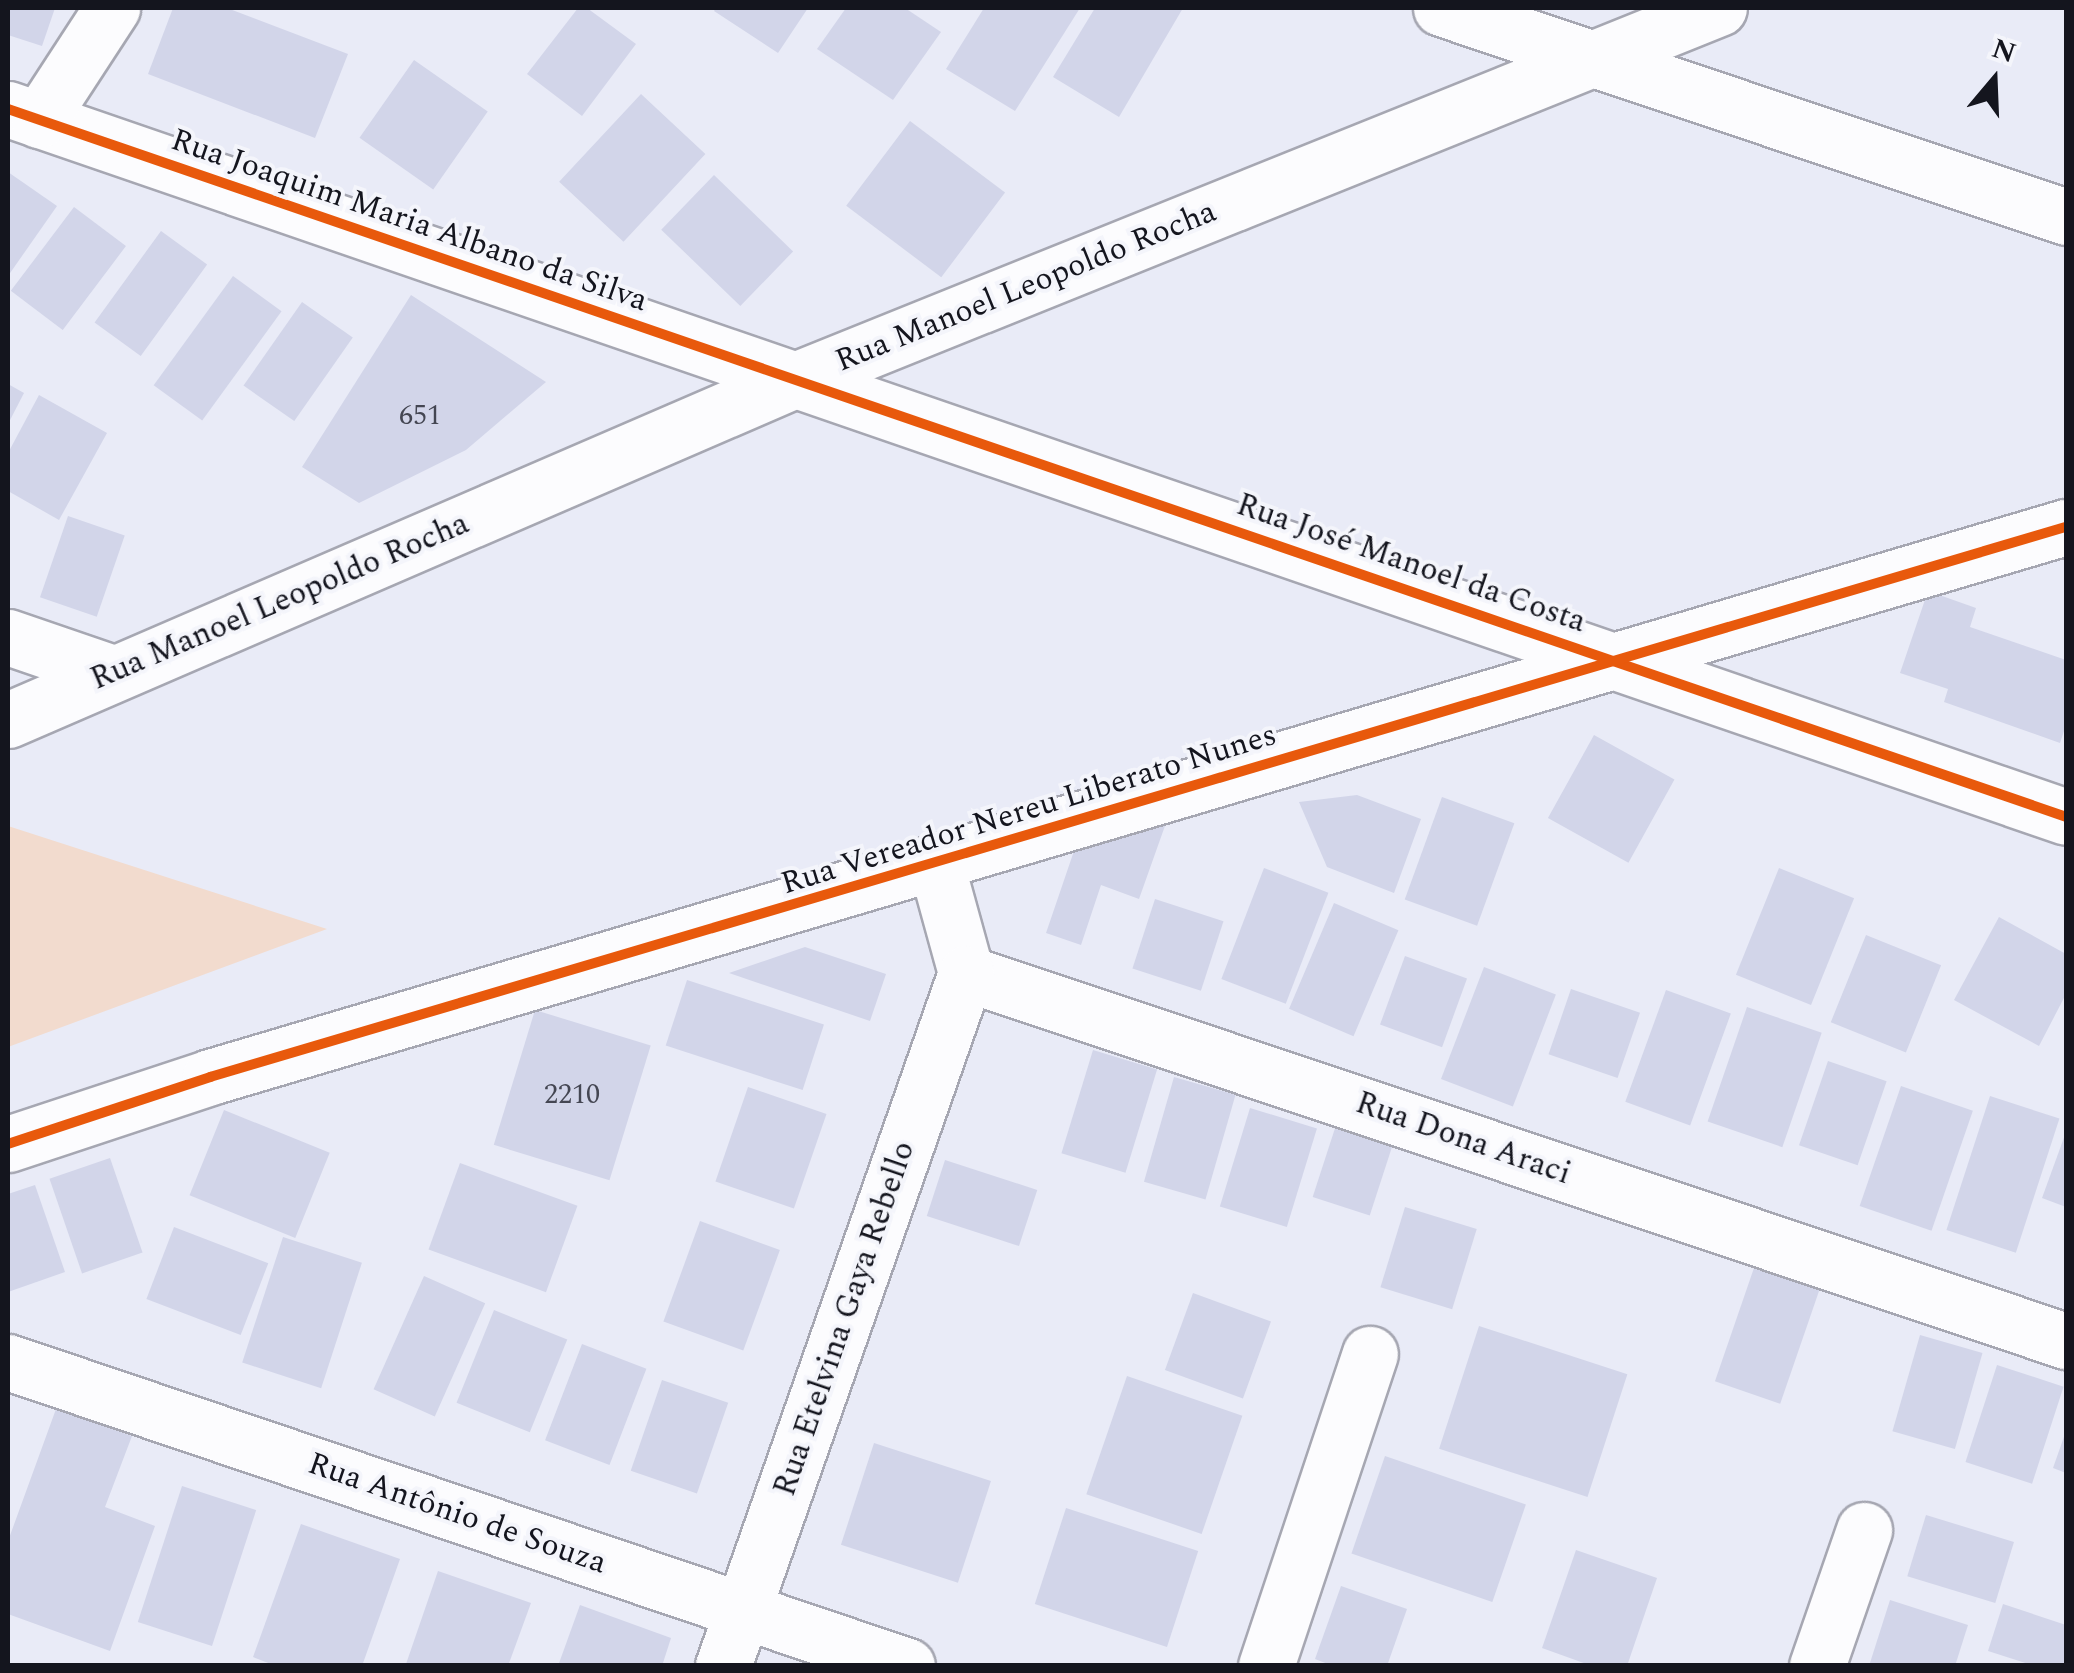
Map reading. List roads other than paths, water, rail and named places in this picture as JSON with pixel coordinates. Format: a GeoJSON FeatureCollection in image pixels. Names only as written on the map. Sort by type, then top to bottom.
{"type":"FeatureCollection","features":[{"type":"Feature","properties":{"kind":"street"},"geometry":{"type":"LineString","coordinates":[[23,115],[112,8]]}},
{"type":"Feature","properties":{"kind":"street"},"geometry":{"type":"LineString","coordinates":[[1442,8],[2066,217]]}},
{"type":"Feature","properties":{"kind":"street","name":"Rua Manoel Leopoldo Rocha"},"geometry":{"type":"LineString","coordinates":[[8,720],[795,380],[1719,8]]}},
{"type":"Feature","properties":{"kind":"street","name":"Rua Joaquim Maria Albano da Silva"},"geometry":{"type":"LineString","coordinates":[[23,115],[795,380]]}},
{"type":"Feature","properties":{"kind":"street","name":"Rua José Manoel da Costa"},"geometry":{"type":"LineString","coordinates":[[795,380],[2066,818]]}},
{"type":"Feature","properties":{"kind":"street","name":"Rua Vereador Nereu Liberato Nunes"},"geometry":{"type":"LineString","coordinates":[[8,1144],[210,1077],[2066,527]]}},
{"type":"Feature","properties":{"kind":"street"},"geometry":{"type":"LineString","coordinates":[[8,637],[113,673]]}},
{"type":"Feature","properties":{"kind":"street"},"geometry":{"type":"LineString","coordinates":[[936,864],[966,972]]}},
{"type":"Feature","properties":{"kind":"street","name":"Rua Dona Araci"},"geometry":{"type":"LineString","coordinates":[[966,972],[2066,1341]]}},
{"type":"Feature","properties":{"kind":"street","name":"Rua Etelvina Gaya Rebello"},"geometry":{"type":"LineString","coordinates":[[723,1666],[966,972]]}},
{"type":"Feature","properties":{"kind":"street"},"geometry":{"type":"LineString","coordinates":[[1266,1666],[1370,1354]]}},
{"type":"Feature","properties":{"kind":"street","name":"Rua Antônio de Souza"},"geometry":{"type":"LineString","coordinates":[[8,1362],[907,1666]]}},
{"type":"Feature","properties":{"kind":"street"},"geometry":{"type":"LineString","coordinates":[[1816,1666],[1864,1530]]}}]}
